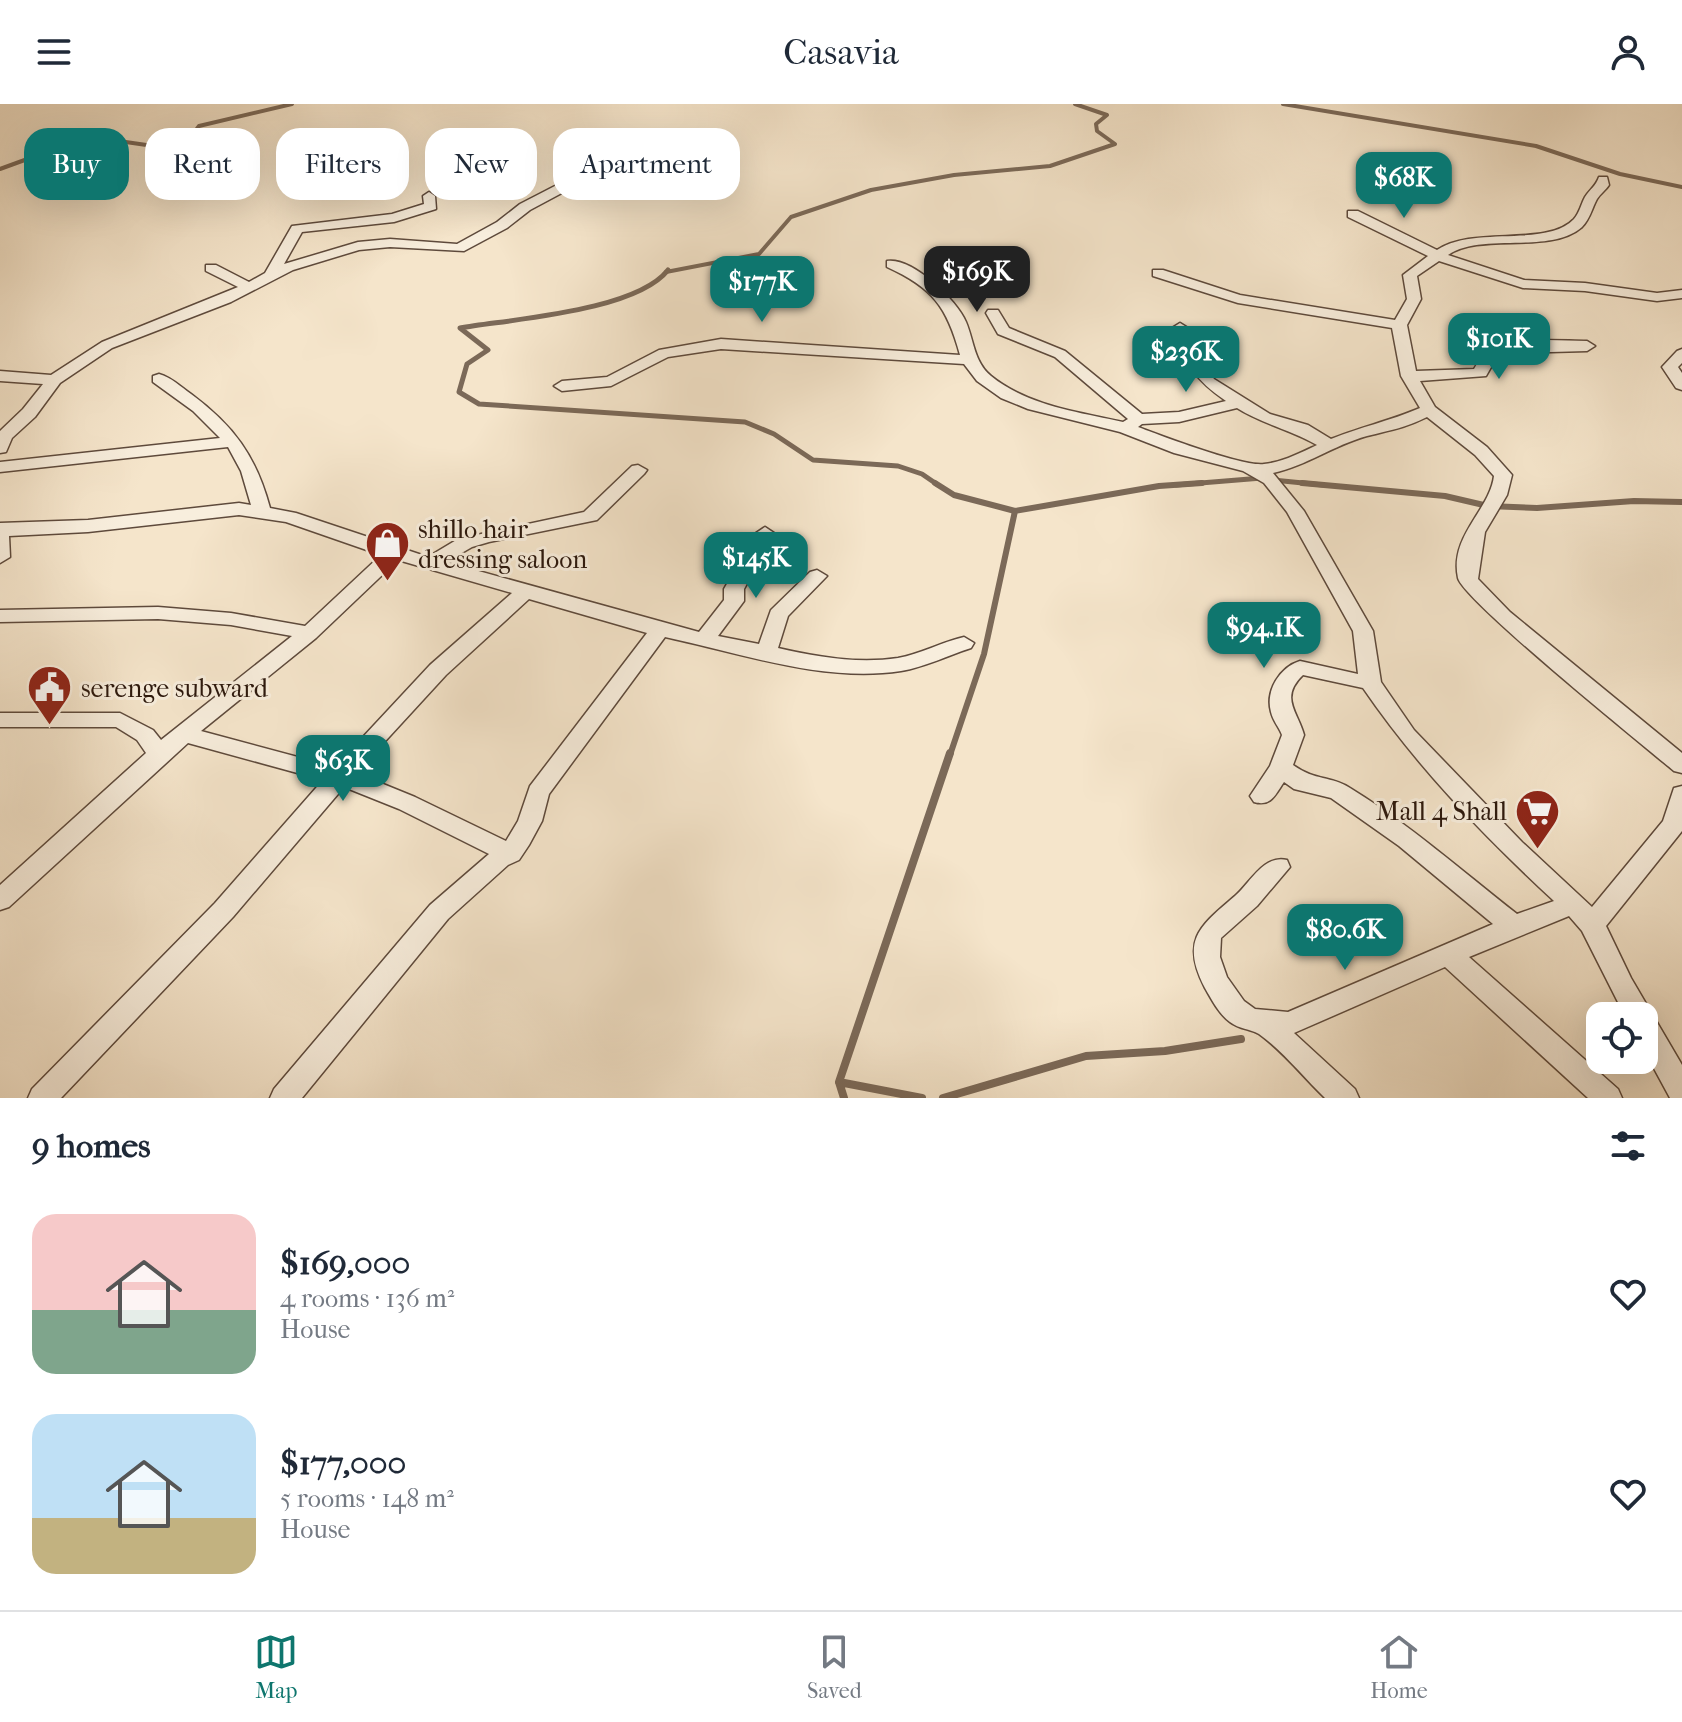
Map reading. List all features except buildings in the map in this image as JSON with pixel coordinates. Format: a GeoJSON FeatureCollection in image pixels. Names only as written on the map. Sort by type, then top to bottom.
{"type":"FeatureCollection","features":[{"type":"Feature","properties":{"kind":"street"},"geometry":{"type":"LineString","coordinates":[[1603,180],[1603,185],[1590,199],[1583,217],[1564,231],[1529,239],[1452,246],[1410,275],[1414,299],[1399,325],[1409,376],[1429,410],[1481,451],[1503,475],[1503,488],[1488,506],[1473,539],[1468,580],[1503,616],[1682,765]]}},
{"type":"Feature","properties":{"kind":"street"},"geometry":{"type":"LineString","coordinates":[[0,448],[4,436],[29,413],[54,380],[107,345],[334,251],[390,243],[459,248],[553,192]]}},
{"type":"Feature","properties":{"kind":"street"},"geometry":{"type":"LineString","coordinates":[[271,275],[297,229],[394,218],[431,206],[430,200]]}},
{"type":"Feature","properties":{"kind":"street"},"geometry":{"type":"LineString","coordinates":[[1353,214],[1440,257],[1534,285],[1585,287],[1657,297],[1682,294]]}},
{"type":"Feature","properties":{"kind":"street"},"geometry":{"type":"LineString","coordinates":[[892,264],[914,274],[949,305],[958,320],[969,360],[983,378],[1018,400],[1132,423],[1179,417],[1241,402]]}},
{"type":"Feature","properties":{"kind":"street"},"geometry":{"type":"LineString","coordinates":[[211,268],[250,288]]}},
{"type":"Feature","properties":{"kind":"street"},"geometry":{"type":"LineString","coordinates":[[1158,273],[1238,299],[1399,325]]}},
{"type":"Feature","properties":{"kind":"street"},"geometry":{"type":"LineString","coordinates":[[993,313],[1003,331],[1060,354],[1132,423],[1180,449],[1258,471],[1270,479],[1295,511],[1363,631],[1370,683],[1406,735],[1513,848],[1574,904],[1592,925],[1631,1002]]}},
{"type":"Feature","properties":{"kind":"street"},"geometry":{"type":"LineString","coordinates":[[1180,328],[1201,375],[1264,418],[1302,429],[1330,446]]}},
{"type":"Feature","properties":{"kind":"street"},"geometry":{"type":"LineString","coordinates":[[562,386],[611,381],[664,353],[721,344],[969,360]]}},
{"type":"Feature","properties":{"kind":"street"},"geometry":{"type":"LineString","coordinates":[[1409,376],[1470,375],[1480,373],[1487,360],[1504,352],[1538,346],[1587,346]]}},
{"type":"Feature","properties":{"kind":"street"},"geometry":{"type":"LineString","coordinates":[[1682,354],[1670,367],[1682,385]]}},
{"type":"Feature","properties":{"kind":"street"},"geometry":{"type":"LineString","coordinates":[[0,376],[54,380]]}},
{"type":"Feature","properties":{"kind":"street"},"geometry":{"type":"LineString","coordinates":[[159,379],[199,407],[231,442],[249,469],[262,513]]}},
{"type":"Feature","properties":{"kind":"street"},"geometry":{"type":"LineString","coordinates":[[1258,471],[1286,465],[1362,432],[1392,427],[1429,410]]}},
{"type":"Feature","properties":{"kind":"street"},"geometry":{"type":"LineString","coordinates":[[0,467],[231,442]]}},
{"type":"Feature","properties":{"kind":"street"},"geometry":{"type":"LineString","coordinates":[[431,563],[465,543],[590,516],[638,470]]}},
{"type":"Feature","properties":{"kind":"street"},"geometry":{"type":"LineString","coordinates":[[0,557],[0,530],[88,526],[239,509],[289,517],[394,553],[660,630],[816,663],[864,667],[902,664],[964,643]]}},
{"type":"Feature","properties":{"kind":"street"},"geometry":{"type":"LineString","coordinates":[[704,640],[734,601],[734,589],[765,533]]}},
{"type":"Feature","properties":{"kind":"street"},"geometry":{"type":"LineString","coordinates":[[0,900],[159,754],[309,633],[394,553]]}},
{"type":"Feature","properties":{"kind":"street"},"geometry":{"type":"LineString","coordinates":[[767,652],[778,614],[817,576]]}},
{"type":"Feature","properties":{"kind":"street"},"geometry":{"type":"LineString","coordinates":[[42,1098],[224,910],[340,776],[438,670],[525,592]]}},
{"type":"Feature","properties":{"kind":"street"},"geometry":{"type":"LineString","coordinates":[[0,616],[158,613],[231,619],[309,633]]}},
{"type":"Feature","properties":{"kind":"street"},"geometry":{"type":"LineString","coordinates":[[284,1098],[439,912],[499,859],[510,854],[530,823],[538,792],[660,630]]}},
{"type":"Feature","properties":{"kind":"street"},"geometry":{"type":"LineString","coordinates":[[1262,796],[1281,768],[1293,735],[1292,727],[1282,713],[1284,681],[1291,672],[1300,668],[1370,683]]}},
{"type":"Feature","properties":{"kind":"street"},"geometry":{"type":"LineString","coordinates":[[0,720],[120,720],[145,735],[159,754]]}},
{"type":"Feature","properties":{"kind":"street"},"geometry":{"type":"LineString","coordinates":[[183,734],[340,776],[407,803],[510,854]]}},
{"type":"Feature","properties":{"kind":"street"},"geometry":{"type":"LineString","coordinates":[[1281,768],[1302,783],[1338,791],[1408,840],[1513,926]]}},
{"type":"Feature","properties":{"kind":"street"},"geometry":{"type":"LineString","coordinates":[[1592,925],[1674,824],[1682,794]]}},
{"type":"Feature","properties":{"kind":"street"},"geometry":{"type":"LineString","coordinates":[[1278,867],[1246,901],[1218,924],[1207,940],[1208,962],[1220,990],[1242,1016],[1264,1022],[1290,1023],[1513,926],[1574,904]]}},
{"type":"Feature","properties":{"kind":"street"},"geometry":{"type":"LineString","coordinates":[[1449,955],[1608,1098]]}},
{"type":"Feature","properties":{"kind":"street"},"geometry":{"type":"LineString","coordinates":[[1264,1022],[1345,1098]]}},
{"type":"Feature","properties":{"kind":"street"},"geometry":{"type":"LineString","coordinates":[[1658,1049],[1682,1092]]}},
{"type":"Feature","properties":{"kind":"waterway"},"geometry":{"type":"LineString","coordinates":[[0,169],[63,146],[74,138],[105,139],[181,150],[199,126],[292,104]]}},
{"type":"Feature","properties":{"kind":"waterway"},"geometry":{"type":"LineString","coordinates":[[666,272],[759,254],[791,217],[871,190],[954,175],[1050,166],[1115,144],[1097,131],[1096,124],[1107,115],[1075,104]]}},
{"type":"Feature","properties":{"kind":"waterway"},"geometry":{"type":"LineString","coordinates":[[1283,104],[1536,146],[1620,174],[1682,187]]}},
{"type":"Feature","properties":{"kind":"waterway"},"geometry":{"type":"LineString","coordinates":[[668,270],[652,284],[602,304],[541,317],[460,328],[488,350],[467,364],[459,392],[479,404],[745,422],[774,434],[813,460],[898,466],[922,474],[936,484]]}},
{"type":"Feature","properties":{"kind":"waterway"},"geometry":{"type":"LineString","coordinates":[[1192,484],[1262,478]]}},
{"type":"Feature","properties":{"kind":"waterway"},"geometry":{"type":"LineString","coordinates":[[1273,480],[1313,484]]}},
{"type":"Feature","properties":{"kind":"waterway"},"geometry":{"type":"LineString","coordinates":[[1192,484],[1202,483]]}},
{"type":"Feature","properties":{"kind":"waterway"},"geometry":{"type":"LineString","coordinates":[[1302,483],[1313,484]]}},
{"type":"Feature","properties":{"kind":"waterway"},"geometry":{"type":"LineString","coordinates":[[936,484],[954,495],[1015,511]]}},
{"type":"Feature","properties":{"kind":"waterway"},"geometry":{"type":"LineString","coordinates":[[1015,511],[1159,486],[1192,484]]}},
{"type":"Feature","properties":{"kind":"waterway"},"geometry":{"type":"LineString","coordinates":[[1176,485],[1192,484]]}},
{"type":"Feature","properties":{"kind":"waterway"},"geometry":{"type":"LineString","coordinates":[[1313,484],[1445,496],[1488,506],[1537,508],[1634,501],[1682,502]]}},
{"type":"Feature","properties":{"kind":"waterway"},"geometry":{"type":"LineString","coordinates":[[1313,484],[1323,485]]}},
{"type":"Feature","properties":{"kind":"waterway"},"geometry":{"type":"LineString","coordinates":[[950,755],[984,654],[1015,511]]}},
{"type":"Feature","properties":{"kind":"waterway"},"geometry":{"type":"LineString","coordinates":[[839,1082],[950,753]]}},
{"type":"Feature","properties":{"kind":"waterway"},"geometry":{"type":"LineString","coordinates":[[943,1098],[1086,1056],[1165,1051],[1241,1039]]}},
{"type":"Feature","properties":{"kind":"waterway"},"geometry":{"type":"LineString","coordinates":[[839,1082],[922,1098]]}},
{"type":"Feature","properties":{"kind":"waterway"},"geometry":{"type":"LineString","coordinates":[[839,1082],[844,1098]]}},
{"type":"Feature","properties":{"kind":"place","name":"shillo hair dressing saloon"},"geometry":{"type":"Point","coordinates":[387,583]}},
{"type":"Feature","properties":{"kind":"place","name":"serenge subward"},"geometry":{"type":"Point","coordinates":[50,727]}},
{"type":"Feature","properties":{"kind":"place","name":"Mall 4 Shall"},"geometry":{"type":"Point","coordinates":[1538,850]}}]}
